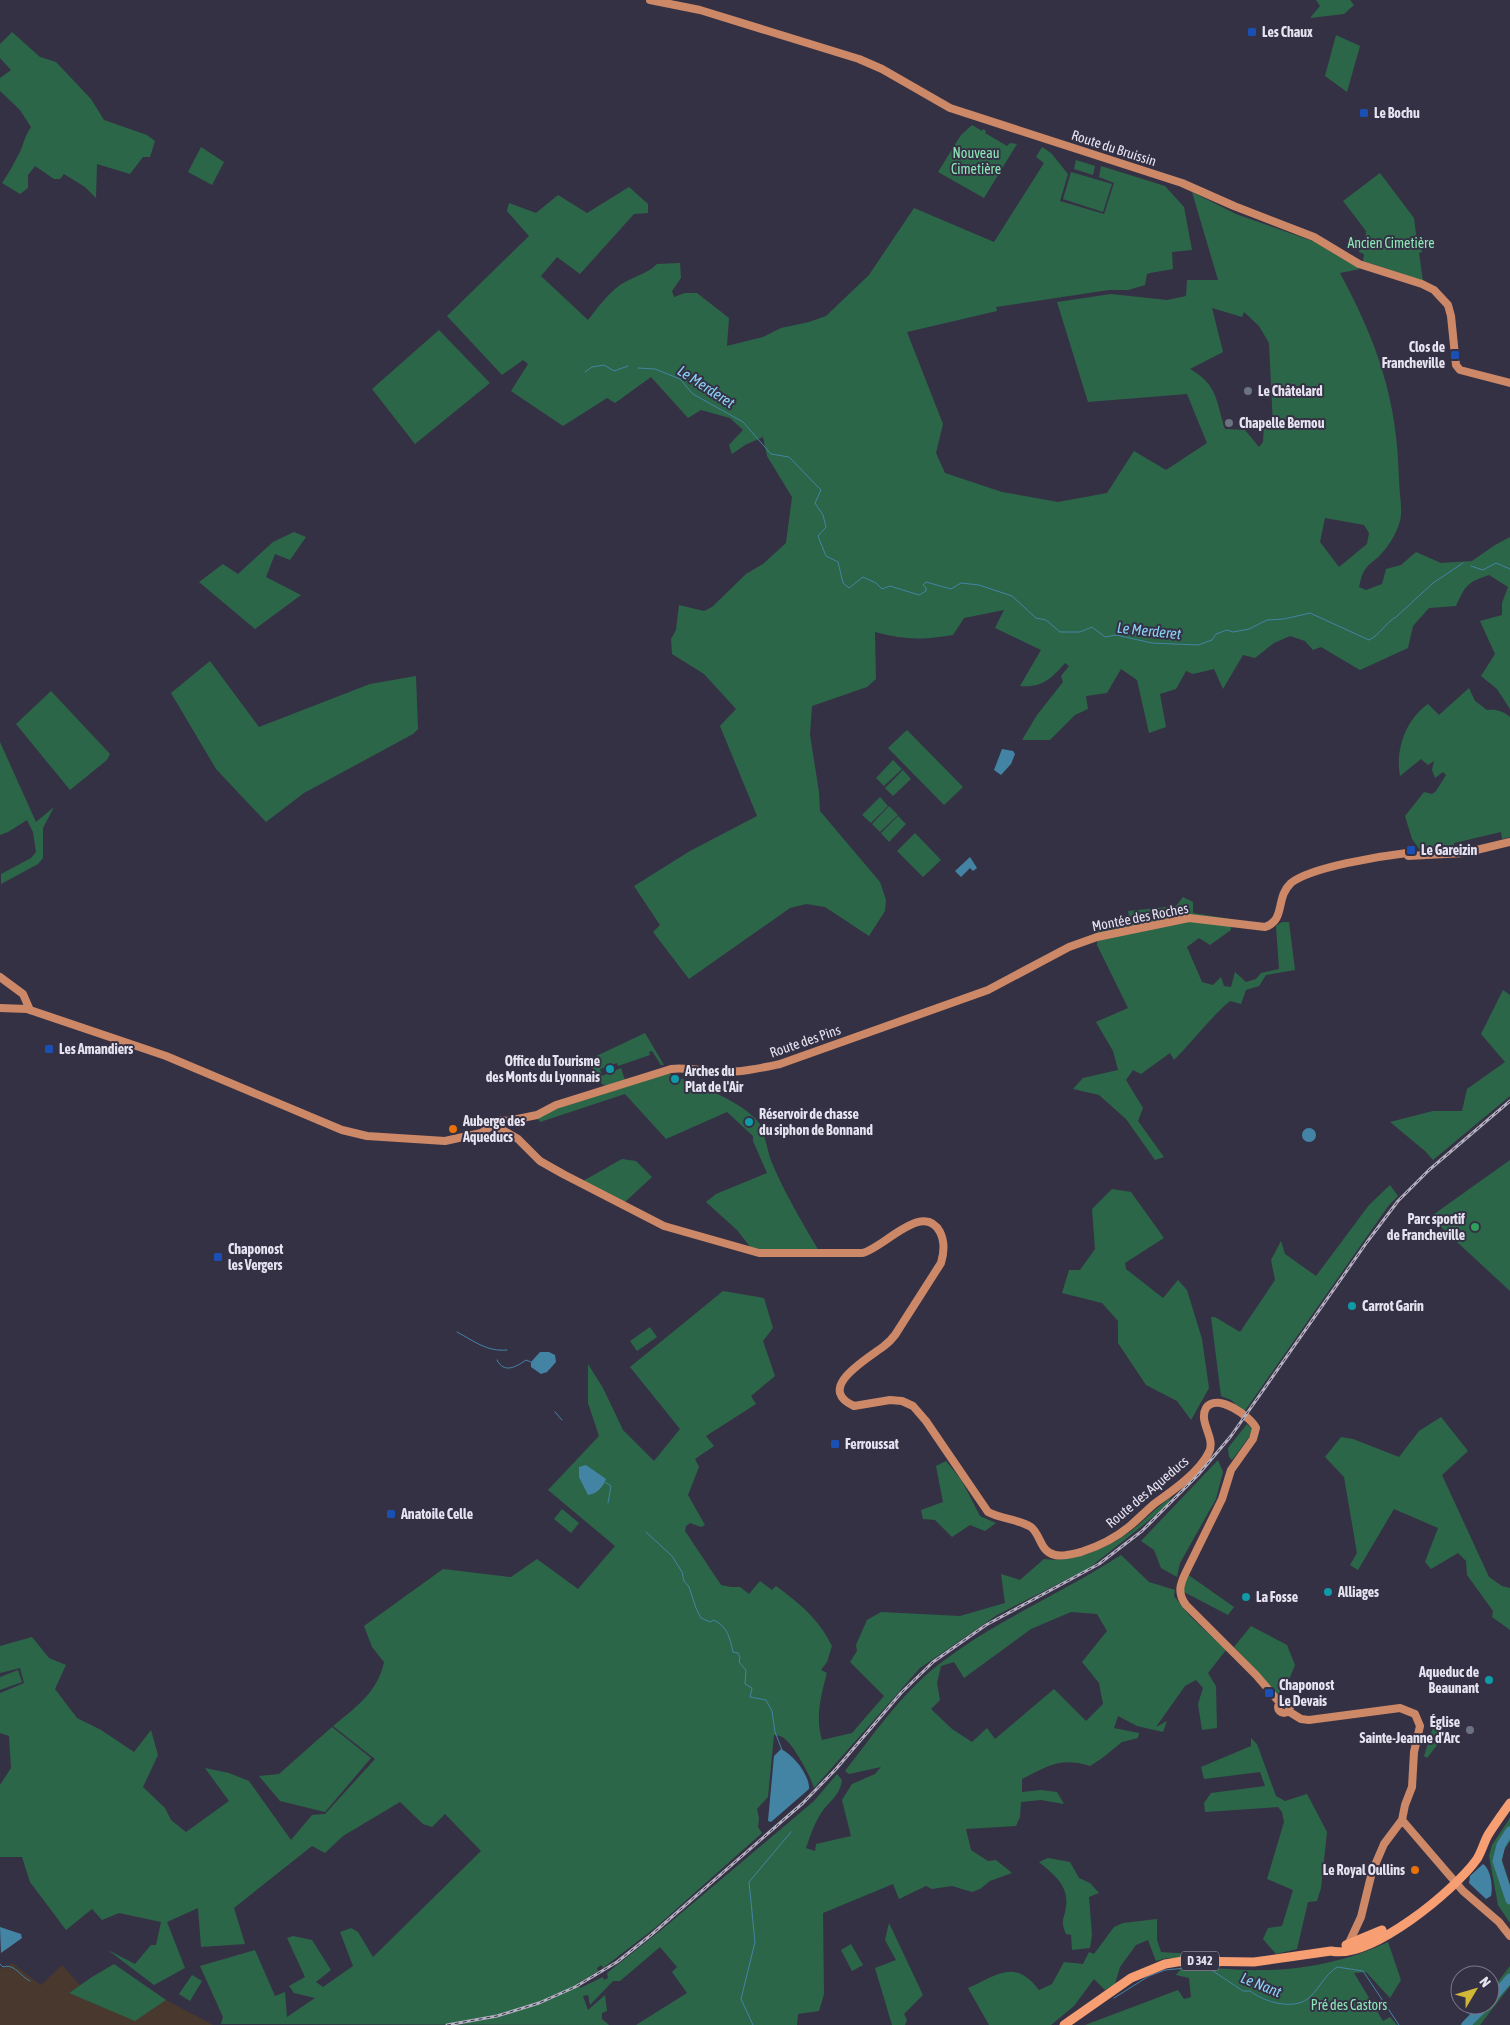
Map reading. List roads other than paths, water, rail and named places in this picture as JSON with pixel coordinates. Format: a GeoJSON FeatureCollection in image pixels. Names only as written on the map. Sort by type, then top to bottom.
{"type":"FeatureCollection","features":[{"type":"Feature","properties":{"kind":"main road","name":"Route du Bruissin"},"geometry":{"type":"LineString","coordinates":[[650,0],[700,10],[859,59],[882,69],[950,108],[1182,183],[1234,206],[1314,237],[1359,264],[1422,284],[1434,290],[1448,305],[1451,316],[1456,365],[1460,370],[1510,383]]}},
{"type":"Feature","properties":{"kind":"main road","name":"Montée des Roches"},"geometry":{"type":"LineString","coordinates":[[988,990],[1070,947],[1097,937],[1189,918],[1265,927],[1277,920],[1280,900],[1284,891],[1299,878],[1311,873],[1382,856],[1407,853],[1408,856],[1464,853],[1510,842]]}},
{"type":"Feature","properties":{"kind":"main road"},"geometry":{"type":"LineString","coordinates":[[0,977],[23,994],[30,1010]]}},
{"type":"Feature","properties":{"kind":"main road"},"geometry":{"type":"LineString","coordinates":[[12,987],[18,1000],[18,1008]]}},
{"type":"Feature","properties":{"kind":"main road","name":"Route des Pins"},"geometry":{"type":"LineString","coordinates":[[0,1008],[30,1010],[166,1056],[342,1130],[381,1138],[445,1141],[481,1133],[502,1122],[537,1115],[540,1112],[566,1102],[671,1069],[681,1068],[720,1072],[757,1069],[780,1064],[988,990]]}},
{"type":"Feature","properties":{"kind":"main road","name":"Route des Aqueducs"},"geometry":{"type":"LineString","coordinates":[[502,1122],[540,1161],[664,1226],[759,1253],[862,1253],[877,1248],[911,1223],[922,1220],[934,1224],[943,1241],[944,1255],[941,1263],[895,1335],[886,1345],[848,1373],[842,1380],[841,1393],[843,1399],[854,1406],[890,1400],[902,1401],[913,1406],[926,1421],[988,1512],[1001,1518],[1030,1526],[1047,1551],[1053,1555],[1060,1556],[1083,1551],[1115,1537],[1152,1505],[1177,1488],[1204,1460],[1209,1452],[1211,1441],[1204,1418],[1206,1409],[1211,1404],[1218,1402],[1232,1407],[1254,1424],[1255,1434],[1230,1473],[1223,1496],[1181,1583],[1181,1599],[1256,1675],[1280,1703],[1285,1701],[1288,1703],[1288,1711],[1301,1719],[1400,1708],[1415,1714],[1419,1720],[1420,1732],[1414,1752],[1412,1787],[1402,1820]]}},
{"type":"Feature","properties":{"kind":"main road","name":"D 342"},"geometry":{"type":"LineString","coordinates":[[1064,2025],[1131,1978],[1165,1964],[1183,1961],[1254,1962],[1347,1948],[1404,1919],[1454,1880],[1484,1843],[1510,1802]]}},
{"type":"Feature","properties":{"kind":"main road"},"geometry":{"type":"LineString","coordinates":[[1347,1948],[1362,1917],[1372,1872],[1384,1844],[1402,1820],[1454,1880],[1482,1910],[1499,1922],[1510,1936]]}},
{"type":"Feature","properties":{"kind":"water"},"geometry":{"type":"Polygon","coordinates":[[[1002,749],[1013,751],[1015,754],[1011,764],[1001,775],[994,770],[1002,749]]]}},
{"type":"Feature","properties":{"kind":"water"},"geometry":{"type":"Polygon","coordinates":[[[970,857],[977,868],[973,871],[970,868],[961,877],[955,871],[970,857]]]}},
{"type":"Feature","properties":{"kind":"water"},"geometry":{"type":"Polygon","coordinates":[[[1306,1128],[1312,1128],[1316,1135],[1312,1142],[1306,1142],[1302,1138],[1302,1132],[1306,1128]]]}},
{"type":"Feature","properties":{"kind":"water"},"geometry":{"type":"Polygon","coordinates":[[[540,1352],[549,1352],[555,1355],[556,1362],[547,1372],[541,1374],[531,1367],[531,1362],[540,1352]]]}},
{"type":"Feature","properties":{"kind":"water"},"geometry":{"type":"Polygon","coordinates":[[[586,1465],[606,1479],[599,1490],[588,1495],[579,1477],[579,1467],[586,1465]]]}},
{"type":"Feature","properties":{"kind":"water"},"geometry":{"type":"Polygon","coordinates":[[[781,1749],[800,1766],[807,1778],[809,1789],[771,1822],[768,1821],[774,1756],[781,1749]]]}},
{"type":"Feature","properties":{"kind":"water"},"geometry":{"type":"Polygon","coordinates":[[[1483,1864],[1490,1874],[1492,1888],[1491,1896],[1486,1899],[1469,1883],[1470,1876],[1483,1864]]]}},
{"type":"Feature","properties":{"kind":"water"},"geometry":{"type":"Polygon","coordinates":[[[0,1927],[21,1934],[22,1938],[1,1953],[0,1927]]]}},
{"type":"Feature","properties":{"kind":"waterway","name":"Le Merderet"},"geometry":{"type":"LineString","coordinates":[[585,372],[592,367],[604,365],[614,371],[628,366]]}},
{"type":"Feature","properties":{"kind":"waterway","name":"Le Merderet"},"geometry":{"type":"LineString","coordinates":[[638,368],[655,369],[680,379],[693,394],[743,422],[771,454],[789,457],[821,490],[815,503],[823,515],[826,527],[818,536],[826,556],[838,562],[843,583],[849,588],[863,577],[876,583],[882,589],[890,586],[919,595],[926,591],[923,585],[926,582],[951,589],[961,583],[979,585],[1012,596],[1036,618],[1046,620],[1060,632],[1080,632],[1092,627],[1105,637],[1116,635],[1152,643],[1198,645],[1212,640],[1216,634],[1227,630],[1233,632],[1249,629],[1267,620],[1284,619],[1310,613],[1369,640],[1433,583],[1463,563]]}},
{"type":"Feature","properties":{"kind":"waterway","name":"Le Merderet"},"geometry":{"type":"LineString","coordinates":[[1471,566],[1483,570],[1496,563],[1510,569]]}},
{"type":"Feature","properties":{"kind":"waterway"},"geometry":{"type":"LineString","coordinates":[[457,1332],[487,1348],[507,1350]]}},
{"type":"Feature","properties":{"kind":"waterway"},"geometry":{"type":"LineString","coordinates":[[497,1360],[503,1367],[507,1368],[514,1367],[526,1360],[531,1362]]}},
{"type":"Feature","properties":{"kind":"waterway"},"geometry":{"type":"LineString","coordinates":[[555,1412],[562,1420]]}},
{"type":"Feature","properties":{"kind":"waterway"},"geometry":{"type":"LineString","coordinates":[[605,1482],[611,1486],[608,1503]]}},
{"type":"Feature","properties":{"kind":"waterway"},"geometry":{"type":"LineString","coordinates":[[646,1532],[672,1556],[682,1572],[684,1581],[689,1587],[701,1618],[710,1622],[714,1620],[725,1630],[733,1652],[738,1653],[740,1657],[739,1662],[746,1670],[745,1684],[752,1688],[750,1697],[766,1700],[772,1711],[775,1732],[782,1750]]}},
{"type":"Feature","properties":{"kind":"waterway"},"geometry":{"type":"LineString","coordinates":[[1510,1831],[1501,1845],[1497,1861],[1510,1900]]}},
{"type":"Feature","properties":{"kind":"waterway"},"geometry":{"type":"LineString","coordinates":[[753,2025],[741,1999],[755,1942],[749,1882],[791,1832]]}},
{"type":"Feature","properties":{"kind":"waterway"},"geometry":{"type":"LineString","coordinates":[[0,1964],[3,1967],[14,1968],[30,1981]]}},
{"type":"Feature","properties":{"kind":"waterway","name":"Le Nant"},"geometry":{"type":"LineString","coordinates":[[1114,1998],[1149,1976],[1165,1970],[1186,1968],[1210,1969],[1243,1991],[1250,1991],[1271,2002],[1297,2004],[1311,1996],[1337,1967],[1363,1971],[1399,2025]]}},
{"type":"Feature","properties":{"kind":"waterway"},"geometry":{"type":"LineString","coordinates":[[1500,1990],[1510,1978]]}},
{"type":"Feature","properties":{"kind":"waterway"},"geometry":{"type":"LineString","coordinates":[[1466,2025],[1476,2015]]}},
{"type":"Feature","properties":{"kind":"railway"},"geometry":{"type":"LineString","coordinates":[[447,2025],[497,2016],[539,2003],[575,1987],[617,1962],[651,1935],[803,1803],[836,1769],[901,1693],[933,1662],[986,1625],[1099,1564],[1142,1531],[1198,1475],[1231,1436],[1367,1242],[1398,1201],[1429,1170],[1510,1101]]}},
{"type":"Feature","properties":{"kind":"place","name":"Les Chaux"},"geometry":{"type":"Point","coordinates":[1252,32]}},
{"type":"Feature","properties":{"kind":"place","name":"Le Bochu"},"geometry":{"type":"Point","coordinates":[1364,113]}},
{"type":"Feature","properties":{"kind":"place","name":"Clos de Francheville"},"geometry":{"type":"Point","coordinates":[1455,355]}},
{"type":"Feature","properties":{"kind":"place","name":"Le Châtelard"},"geometry":{"type":"Point","coordinates":[1248,391]}},
{"type":"Feature","properties":{"kind":"place","name":"Chapelle Bernou"},"geometry":{"type":"Point","coordinates":[1229,423]}},
{"type":"Feature","properties":{"kind":"place","name":"Le Gareizin"},"geometry":{"type":"Point","coordinates":[1411,850]}},
{"type":"Feature","properties":{"kind":"place","name":"Les Amandiers"},"geometry":{"type":"Point","coordinates":[49,1049]}},
{"type":"Feature","properties":{"kind":"place","name":"Office du Tourisme des Monts du Lyonnais"},"geometry":{"type":"Point","coordinates":[610,1069]}},
{"type":"Feature","properties":{"kind":"place","name":"Arches du Plat de l'Air"},"geometry":{"type":"Point","coordinates":[675,1079]}},
{"type":"Feature","properties":{"kind":"place","name":"Réservoir de chasse du siphon de Bonnand"},"geometry":{"type":"Point","coordinates":[749,1122]}},
{"type":"Feature","properties":{"kind":"place","name":"Auberge des Aqueducs"},"geometry":{"type":"Point","coordinates":[453,1129]}},
{"type":"Feature","properties":{"kind":"place","name":"Parc sportif de Francheville"},"geometry":{"type":"Point","coordinates":[1475,1227]}},
{"type":"Feature","properties":{"kind":"place","name":"Chaponost les Vergers"},"geometry":{"type":"Point","coordinates":[218,1257]}},
{"type":"Feature","properties":{"kind":"place","name":"Carrot Garin"},"geometry":{"type":"Point","coordinates":[1352,1306]}},
{"type":"Feature","properties":{"kind":"place","name":"Ferroussat"},"geometry":{"type":"Point","coordinates":[835,1444]}},
{"type":"Feature","properties":{"kind":"place","name":"Anatoile Celle"},"geometry":{"type":"Point","coordinates":[391,1514]}},
{"type":"Feature","properties":{"kind":"place","name":"Alliages"},"geometry":{"type":"Point","coordinates":[1328,1592]}},
{"type":"Feature","properties":{"kind":"place","name":"La Fosse"},"geometry":{"type":"Point","coordinates":[1246,1597]}},
{"type":"Feature","properties":{"kind":"place","name":"Aqueduc de Beaunant"},"geometry":{"type":"Point","coordinates":[1489,1680]}},
{"type":"Feature","properties":{"kind":"place","name":"Chaponost Le Devais"},"geometry":{"type":"Point","coordinates":[1269,1693]}},
{"type":"Feature","properties":{"kind":"place","name":"Église Sainte-Jeanne d'Arc"},"geometry":{"type":"Point","coordinates":[1470,1730]}},
{"type":"Feature","properties":{"kind":"place","name":"Le Royal Oullins"},"geometry":{"type":"Point","coordinates":[1415,1870]}},
{"type":"Feature","properties":{"kind":"park label","name":"Nouveau Cimetière"},"geometry":{"type":"Point","coordinates":[976,162]}},
{"type":"Feature","properties":{"kind":"park label","name":"Ancien Cimetière"},"geometry":{"type":"Point","coordinates":[1391,243]}},
{"type":"Feature","properties":{"kind":"park label","name":"Pré des Castors"},"geometry":{"type":"Point","coordinates":[1349,2005]}}]}
